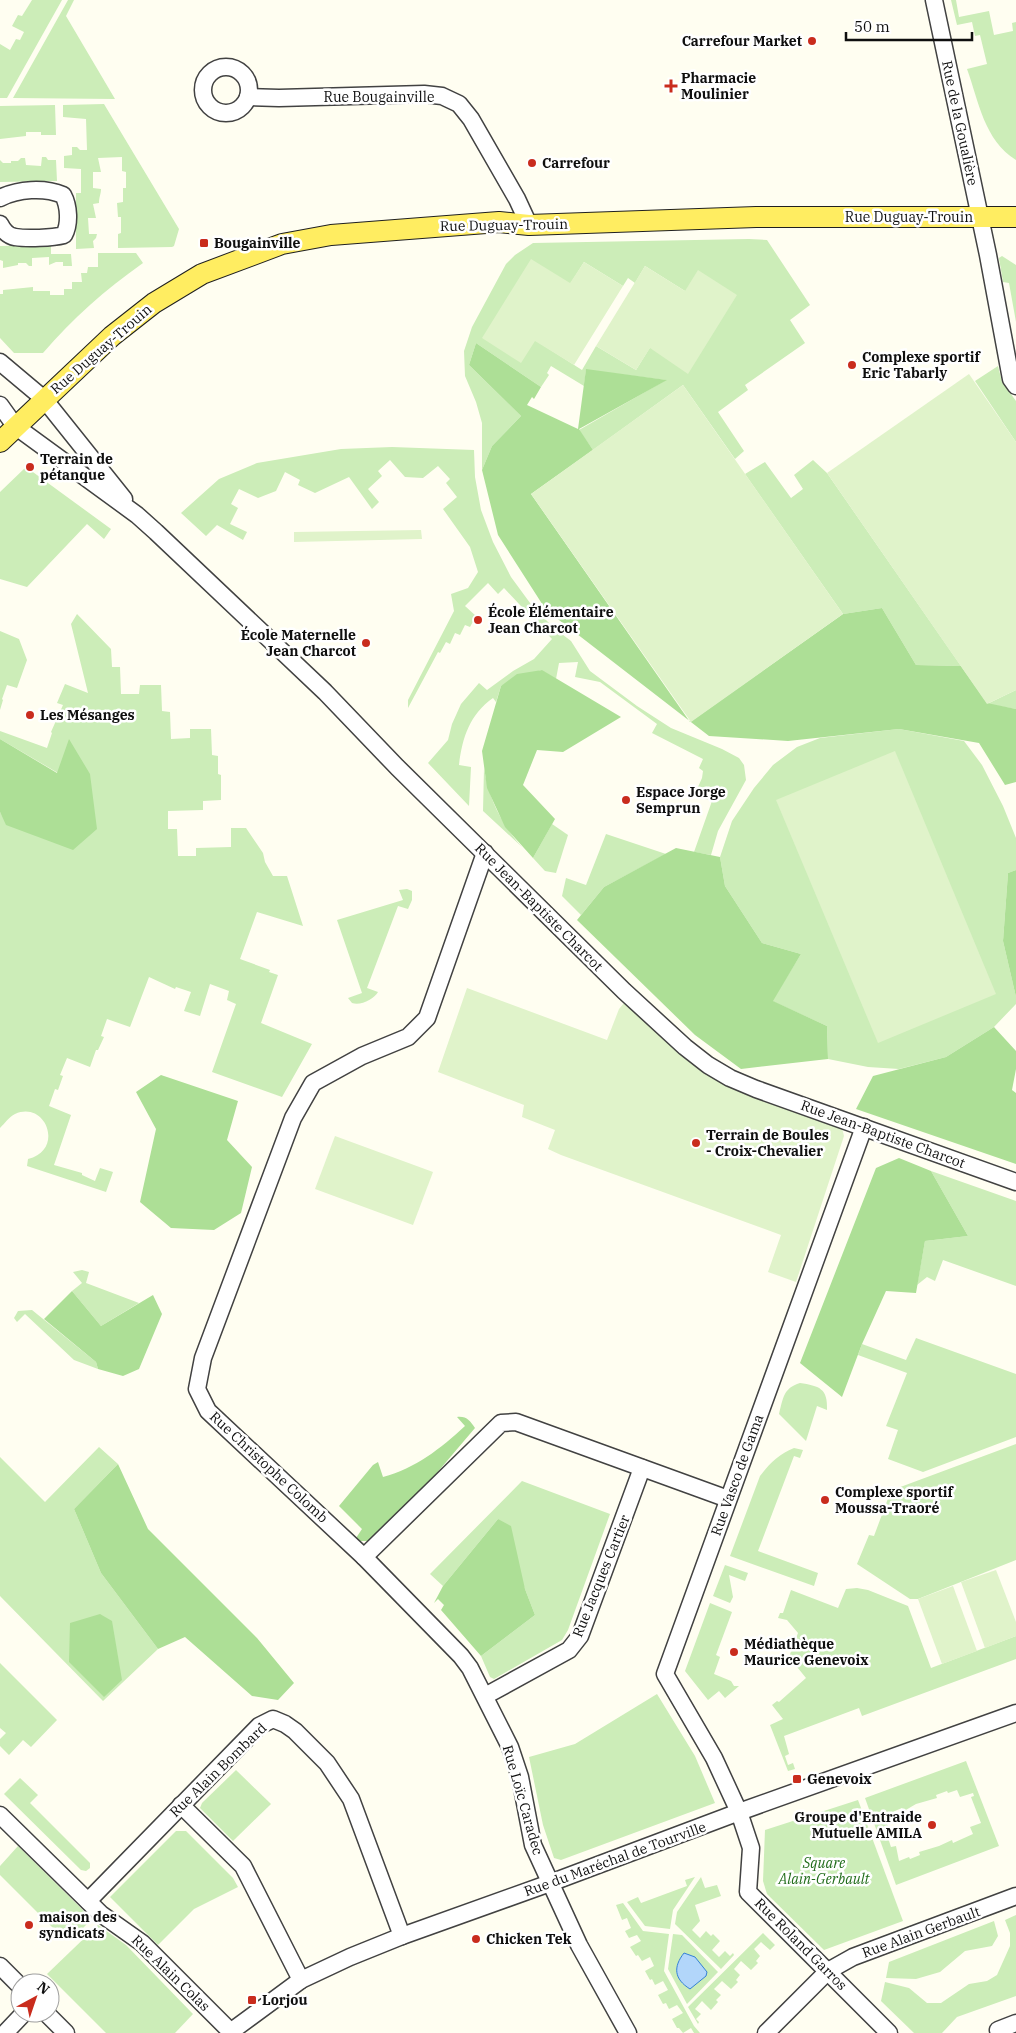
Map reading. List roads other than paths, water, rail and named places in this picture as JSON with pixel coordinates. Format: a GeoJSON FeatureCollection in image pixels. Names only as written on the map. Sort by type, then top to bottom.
{"type":"FeatureCollection","features":[{"type":"Feature","properties":{"kind":"main road","name":"Rue Duguay-Trouin"},"geometry":{"type":"LineString","coordinates":[[0,442],[112,336],[154,303],[202,274],[282,244],[331,235],[499,222],[529,225],[756,217],[1016,217]]}},
{"type":"Feature","properties":{"kind":"street","name":"Rue de la Goualière"},"geometry":{"type":"LineString","coordinates":[[934,0],[980,217],[1010,379],[1016,386]]}},
{"type":"Feature","properties":{"kind":"street","name":"Rue Bougainville"},"geometry":{"type":"LineString","coordinates":[[248,96],[279,98],[424,94],[442,96],[459,104],[471,119],[517,198],[529,225]]}},
{"type":"Feature","properties":{"kind":"street"},"geometry":{"type":"LineString","coordinates":[[0,198],[12,193],[39,190],[63,195],[66,201],[67,230],[64,235],[55,238],[14,237],[3,229],[0,224]]}},
{"type":"Feature","properties":{"kind":"street","name":"Rue Jean-Baptiste Charcot"},"geometry":{"type":"LineString","coordinates":[[0,362],[44,399],[137,515]]}},
{"type":"Feature","properties":{"kind":"street","name":"Rue Jean-Baptiste Charcot"},"geometry":{"type":"LineString","coordinates":[[0,405],[15,426],[137,515],[325,692],[397,767],[624,991],[685,1047],[708,1065],[730,1078],[756,1089],[1016,1182]]}},
{"type":"Feature","properties":{"kind":"street","name":"Rue Christophe Colomb"},"geometry":{"type":"LineString","coordinates":[[364,1557],[208,1411],[197,1389],[203,1358],[293,1118],[313,1083],[362,1056],[408,1037],[428,1018],[485,853]]}},
{"type":"Feature","properties":{"kind":"street","name":"Rue Vasco de Gama"},"geometry":{"type":"LineString","coordinates":[[740,1812],[714,1758],[665,1674],[864,1127]]}},
{"type":"Feature","properties":{"kind":"street"},"geometry":{"type":"LineString","coordinates":[[364,1557],[501,1423],[516,1422],[728,1499]]}},
{"type":"Feature","properties":{"kind":"street","name":"Rue Jacques Cartier"},"geometry":{"type":"LineString","coordinates":[[486,1696],[569,1650],[580,1636],[642,1468]]}},
{"type":"Feature","properties":{"kind":"street","name":"Rue Loïc Caradec"},"geometry":{"type":"LineString","coordinates":[[364,1557],[461,1656],[486,1696],[510,1747],[520,1777],[533,1845],[579,1945],[628,2033]]}},
{"type":"Feature","properties":{"kind":"street","name":"Rue du Maréchal de Tourville"},"geometry":{"type":"LineString","coordinates":[[230,2032],[301,1980],[350,1956],[740,1812],[1016,1713]]}},
{"type":"Feature","properties":{"kind":"street","name":"Rue Alain Bombard"},"geometry":{"type":"LineString","coordinates":[[88,1901],[259,1726],[273,1719],[284,1724],[327,1763],[351,1798],[402,1936]]}},
{"type":"Feature","properties":{"kind":"street"},"geometry":{"type":"LineString","coordinates":[[181,1805],[243,1866],[301,1980]]}},
{"type":"Feature","properties":{"kind":"street","name":"Rue Roland Garros"},"geometry":{"type":"LineString","coordinates":[[740,1812],[751,1848],[748,1892],[889,2033]]}},
{"type":"Feature","properties":{"kind":"street","name":"Rue Alain Colas"},"geometry":{"type":"LineString","coordinates":[[0,1814],[101,1914],[142,1943],[230,2032]]}},
{"type":"Feature","properties":{"kind":"street","name":"Rue Alain Gerbault"},"geometry":{"type":"LineString","coordinates":[[766,2033],[828,1971],[853,1957],[1016,1896]]}},
{"type":"Feature","properties":{"kind":"street"},"geometry":{"type":"LineString","coordinates":[[0,1966],[10,1976]]}},
{"type":"Feature","properties":{"kind":"street"},"geometry":{"type":"LineString","coordinates":[[4,2033],[14,2023]]}},
{"type":"Feature","properties":{"kind":"street"},"geometry":{"type":"LineString","coordinates":[[56,2023],[66,2033]]}},
{"type":"Feature","properties":{"kind":"street"},"geometry":{"type":"LineString","coordinates":[[999,2033],[998,2030],[1016,2023]]}},
{"type":"Feature","properties":{"kind":"water"},"geometry":{"type":"Polygon","coordinates":[[[684,1953],[695,1957],[707,1972],[706,1976],[690,1989],[681,1981],[677,1972],[678,1963],[684,1953]]]}},
{"type":"Feature","properties":{"kind":"place","name":"Carrefour Market"},"geometry":{"type":"Point","coordinates":[812,41]}},
{"type":"Feature","properties":{"kind":"place","name":"Pharmacie Moulinier"},"geometry":{"type":"Point","coordinates":[671,86]}},
{"type":"Feature","properties":{"kind":"place","name":"Carrefour"},"geometry":{"type":"Point","coordinates":[532,163]}},
{"type":"Feature","properties":{"kind":"place","name":"Bougainville"},"geometry":{"type":"Point","coordinates":[204,243]}},
{"type":"Feature","properties":{"kind":"place","name":"Complexe sportif Eric Tabarly"},"geometry":{"type":"Point","coordinates":[852,365]}},
{"type":"Feature","properties":{"kind":"place","name":"Terrain de pétanque"},"geometry":{"type":"Point","coordinates":[30,467]}},
{"type":"Feature","properties":{"kind":"place","name":"École Élémentaire Jean Charcot"},"geometry":{"type":"Point","coordinates":[478,620]}},
{"type":"Feature","properties":{"kind":"place","name":"École Maternelle Jean Charcot"},"geometry":{"type":"Point","coordinates":[366,643]}},
{"type":"Feature","properties":{"kind":"place","name":"Les Mésanges"},"geometry":{"type":"Point","coordinates":[30,715]}},
{"type":"Feature","properties":{"kind":"place","name":"Espace Jorge Semprun"},"geometry":{"type":"Point","coordinates":[626,800]}},
{"type":"Feature","properties":{"kind":"place","name":"Terrain de Boules - Croix-Chevalier"},"geometry":{"type":"Point","coordinates":[696,1143]}},
{"type":"Feature","properties":{"kind":"place","name":"Complexe sportif Moussa-Traoré"},"geometry":{"type":"Point","coordinates":[825,1500]}},
{"type":"Feature","properties":{"kind":"place","name":"Médiathèque Maurice Genevoix"},"geometry":{"type":"Point","coordinates":[734,1652]}},
{"type":"Feature","properties":{"kind":"place","name":"Genevoix"},"geometry":{"type":"Point","coordinates":[797,1779]}},
{"type":"Feature","properties":{"kind":"place","name":"Groupe d'Entraide Mutuelle AMILA"},"geometry":{"type":"Point","coordinates":[932,1825]}},
{"type":"Feature","properties":{"kind":"place","name":"maison des syndicats"},"geometry":{"type":"Point","coordinates":[29,1925]}},
{"type":"Feature","properties":{"kind":"place","name":"Chicken Tek"},"geometry":{"type":"Point","coordinates":[476,1939]}},
{"type":"Feature","properties":{"kind":"place","name":"Lorjou"},"geometry":{"type":"Point","coordinates":[252,2000]}},
{"type":"Feature","properties":{"kind":"park label","name":"Square Alain-Gerbault"},"geometry":{"type":"Point","coordinates":[824,1872]}}]}
